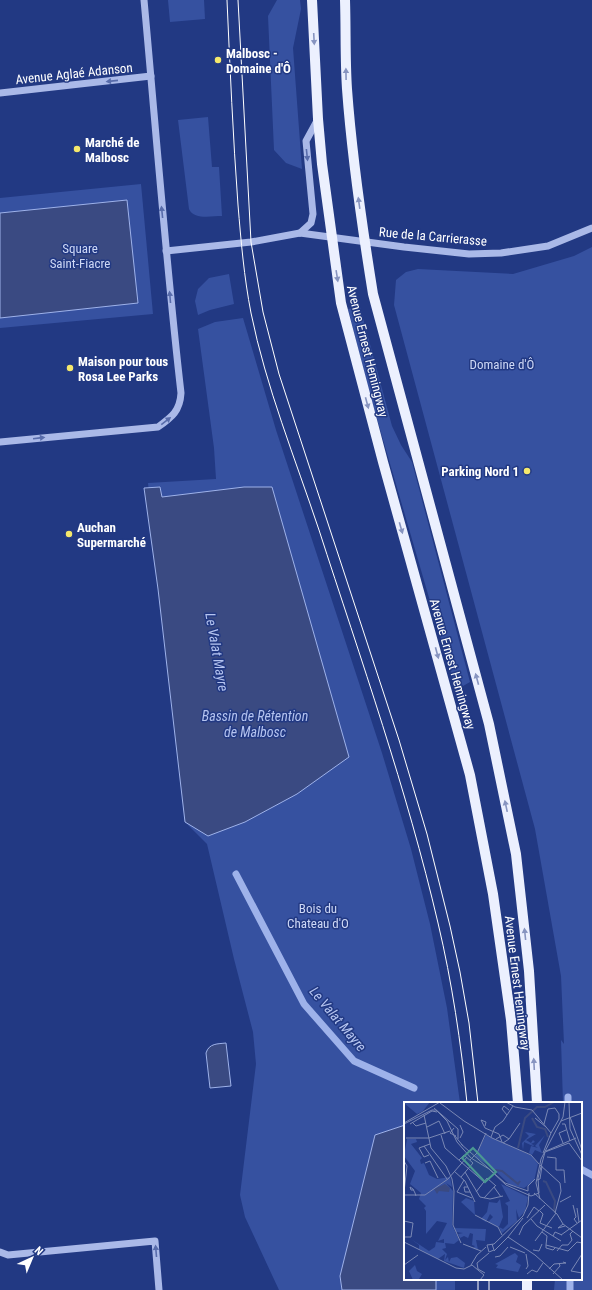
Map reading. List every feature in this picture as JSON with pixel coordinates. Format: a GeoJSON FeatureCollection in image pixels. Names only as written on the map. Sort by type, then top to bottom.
{"type":"FeatureCollection","features":[{"type":"Feature","properties":{"kind":"main road","name":"Avenue Ernest Hemingway"},"geometry":{"type":"LineString","coordinates":[[312,0],[318,119],[322,164],[341,303],[354,357],[470,775],[493,894],[510,1020],[518,1102]]}},
{"type":"Feature","properties":{"kind":"main road","name":"Avenue Ernest Hemingway"},"geometry":{"type":"LineString","coordinates":[[345,0],[347,87],[355,172],[373,294],[489,724],[516,854],[529,970],[537,1102]]}},
{"type":"Feature","properties":{"kind":"street"},"geometry":{"type":"LineString","coordinates":[[0,442],[158,427],[171,418],[180,404],[181,393],[166,251],[144,0]]}},
{"type":"Feature","properties":{"kind":"street","name":"Avenue Aglaé Adanson"},"geometry":{"type":"LineString","coordinates":[[0,93],[151,76]]}},
{"type":"Feature","properties":{"kind":"street"},"geometry":{"type":"LineString","coordinates":[[300,233],[311,223],[313,214],[306,141],[318,119]]}},
{"type":"Feature","properties":{"kind":"street","name":"Rue de la Carrierasse"},"geometry":{"type":"LineString","coordinates":[[365,242],[469,254],[501,253],[548,246],[592,228]]}},
{"type":"Feature","properties":{"kind":"street"},"geometry":{"type":"LineString","coordinates":[[166,251],[242,244],[300,233],[365,242]]}},
{"type":"Feature","properties":{"kind":"street"},"geometry":{"type":"LineString","coordinates":[[0,1252],[8,1255],[155,1241],[159,1290]]}},
{"type":"Feature","properties":{"kind":"green space"},"geometry":{"type":"Polygon","coordinates":[[[168,0],[204,0],[205,19],[170,22],[168,0]]]}},
{"type":"Feature","properties":{"kind":"green space"},"geometry":{"type":"Polygon","coordinates":[[[277,0],[300,0],[301,9],[293,48],[302,169],[286,163],[274,150],[268,16],[277,0]]]}},
{"type":"Feature","properties":{"kind":"green space"},"geometry":{"type":"Polygon","coordinates":[[[208,117],[212,167],[219,167],[222,216],[208,217],[195,215],[189,209],[178,120],[208,117]]]}},
{"type":"Feature","properties":{"kind":"green space","name":"Square Saint-Fiacre"},"geometry":{"type":"Polygon","coordinates":[[[141,184],[153,314],[0,328],[0,198],[141,184]]]}},
{"type":"Feature","properties":{"kind":"green space","name":"Domaine d'Ô"},"geometry":{"type":"Polygon","coordinates":[[[592,247],[592,1290],[554,1290],[555,1280],[582,1280],[582,1102],[563,1102],[561,1040],[564,1044],[561,976],[535,829],[394,305],[396,280],[406,272],[418,269],[513,274],[574,256],[592,247]]]}},
{"type":"Feature","properties":{"kind":"green space"},"geometry":{"type":"Polygon","coordinates":[[[229,274],[234,304],[210,310],[198,315],[195,301],[198,289],[209,278],[229,274]]]}},
{"type":"Feature","properties":{"kind":"green space"},"geometry":{"type":"Polygon","coordinates":[[[360,307],[392,426],[401,445],[412,462],[470,682],[463,686],[453,680],[368,388],[348,309],[360,307]]]}},
{"type":"Feature","properties":{"kind":"green space","name":"Bois du Chateau d'O"},"geometry":{"type":"Polygon","coordinates":[[[243,318],[276,430],[382,753],[411,849],[430,924],[447,1008],[460,1102],[404,1102],[404,1280],[455,1280],[455,1290],[279,1290],[245,1217],[240,1195],[256,1064],[253,1032],[207,844],[185,822],[148,483],[216,479],[214,448],[198,329],[215,322],[243,318]]]}},
{"type":"Feature","properties":{"kind":"water","name":"Square Saint-Fiacre"},"geometry":{"type":"Polygon","coordinates":[[[127,200],[138,303],[0,318],[0,213],[127,200]]]}},
{"type":"Feature","properties":{"kind":"water","name":"Bassin de Rétention de Malbosc"},"geometry":{"type":"Polygon","coordinates":[[[160,487],[162,497],[244,487],[272,487],[349,757],[297,794],[245,822],[208,836],[185,822],[158,589],[144,488],[160,487]]]}},
{"type":"Feature","properties":{"kind":"water"},"geometry":{"type":"Polygon","coordinates":[[[226,1043],[231,1086],[210,1088],[206,1053],[207,1050],[209,1047],[217,1044],[226,1043]]]}},
{"type":"Feature","properties":{"kind":"water"},"geometry":{"type":"Polygon","coordinates":[[[404,1125],[404,1280],[436,1280],[436,1290],[342,1290],[340,1276],[375,1135],[404,1125]]]}},
{"type":"Feature","properties":{"kind":"waterway","name":"Le Valat Mayre"},"geometry":{"type":"LineString","coordinates":[[236,874],[304,1004],[354,1061],[414,1088]]}},
{"type":"Feature","properties":{"kind":"waterway"},"geometry":{"type":"LineString","coordinates":[[568,1097],[568,1102]]}},
{"type":"Feature","properties":{"kind":"waterway","name":"Le Valat Mayre"},"geometry":{"type":"LineString","coordinates":[[582,1170],[592,1175]]}},
{"type":"Feature","properties":{"kind":"waterway"},"geometry":{"type":"LineString","coordinates":[[570,1280],[570,1290]]}},
{"type":"Feature","properties":{"kind":"tram line"},"geometry":{"type":"LineString","coordinates":[[227,0],[238,205],[245,272],[257,341],[273,395],[367,676],[398,774],[426,873],[452,990],[467,1102]]}},
{"type":"Feature","properties":{"kind":"tram line"},"geometry":{"type":"LineString","coordinates":[[238,0],[251,242],[263,312],[279,374],[399,740],[427,834],[460,972],[469,1023],[478,1102]]}},
{"type":"Feature","properties":{"kind":"tram line"},"geometry":{"type":"LineString","coordinates":[[478,1280],[478,1290]]}},
{"type":"Feature","properties":{"kind":"tram line"},"geometry":{"type":"LineString","coordinates":[[489,1280],[489,1290]]}},
{"type":"Feature","properties":{"kind":"place","name":"Malbosc - Domaine d'Ô"},"geometry":{"type":"Point","coordinates":[218,60]}},
{"type":"Feature","properties":{"kind":"place","name":"Marché de Malbosc"},"geometry":{"type":"Point","coordinates":[77,149]}},
{"type":"Feature","properties":{"kind":"place","name":"Maison pour tous Rosa Lee Parks"},"geometry":{"type":"Point","coordinates":[70,368]}},
{"type":"Feature","properties":{"kind":"place","name":"Parking Nord 1"},"geometry":{"type":"Point","coordinates":[527,471]}},
{"type":"Feature","properties":{"kind":"place","name":"Auchan Supermarché"},"geometry":{"type":"Point","coordinates":[69,534]}}]}
